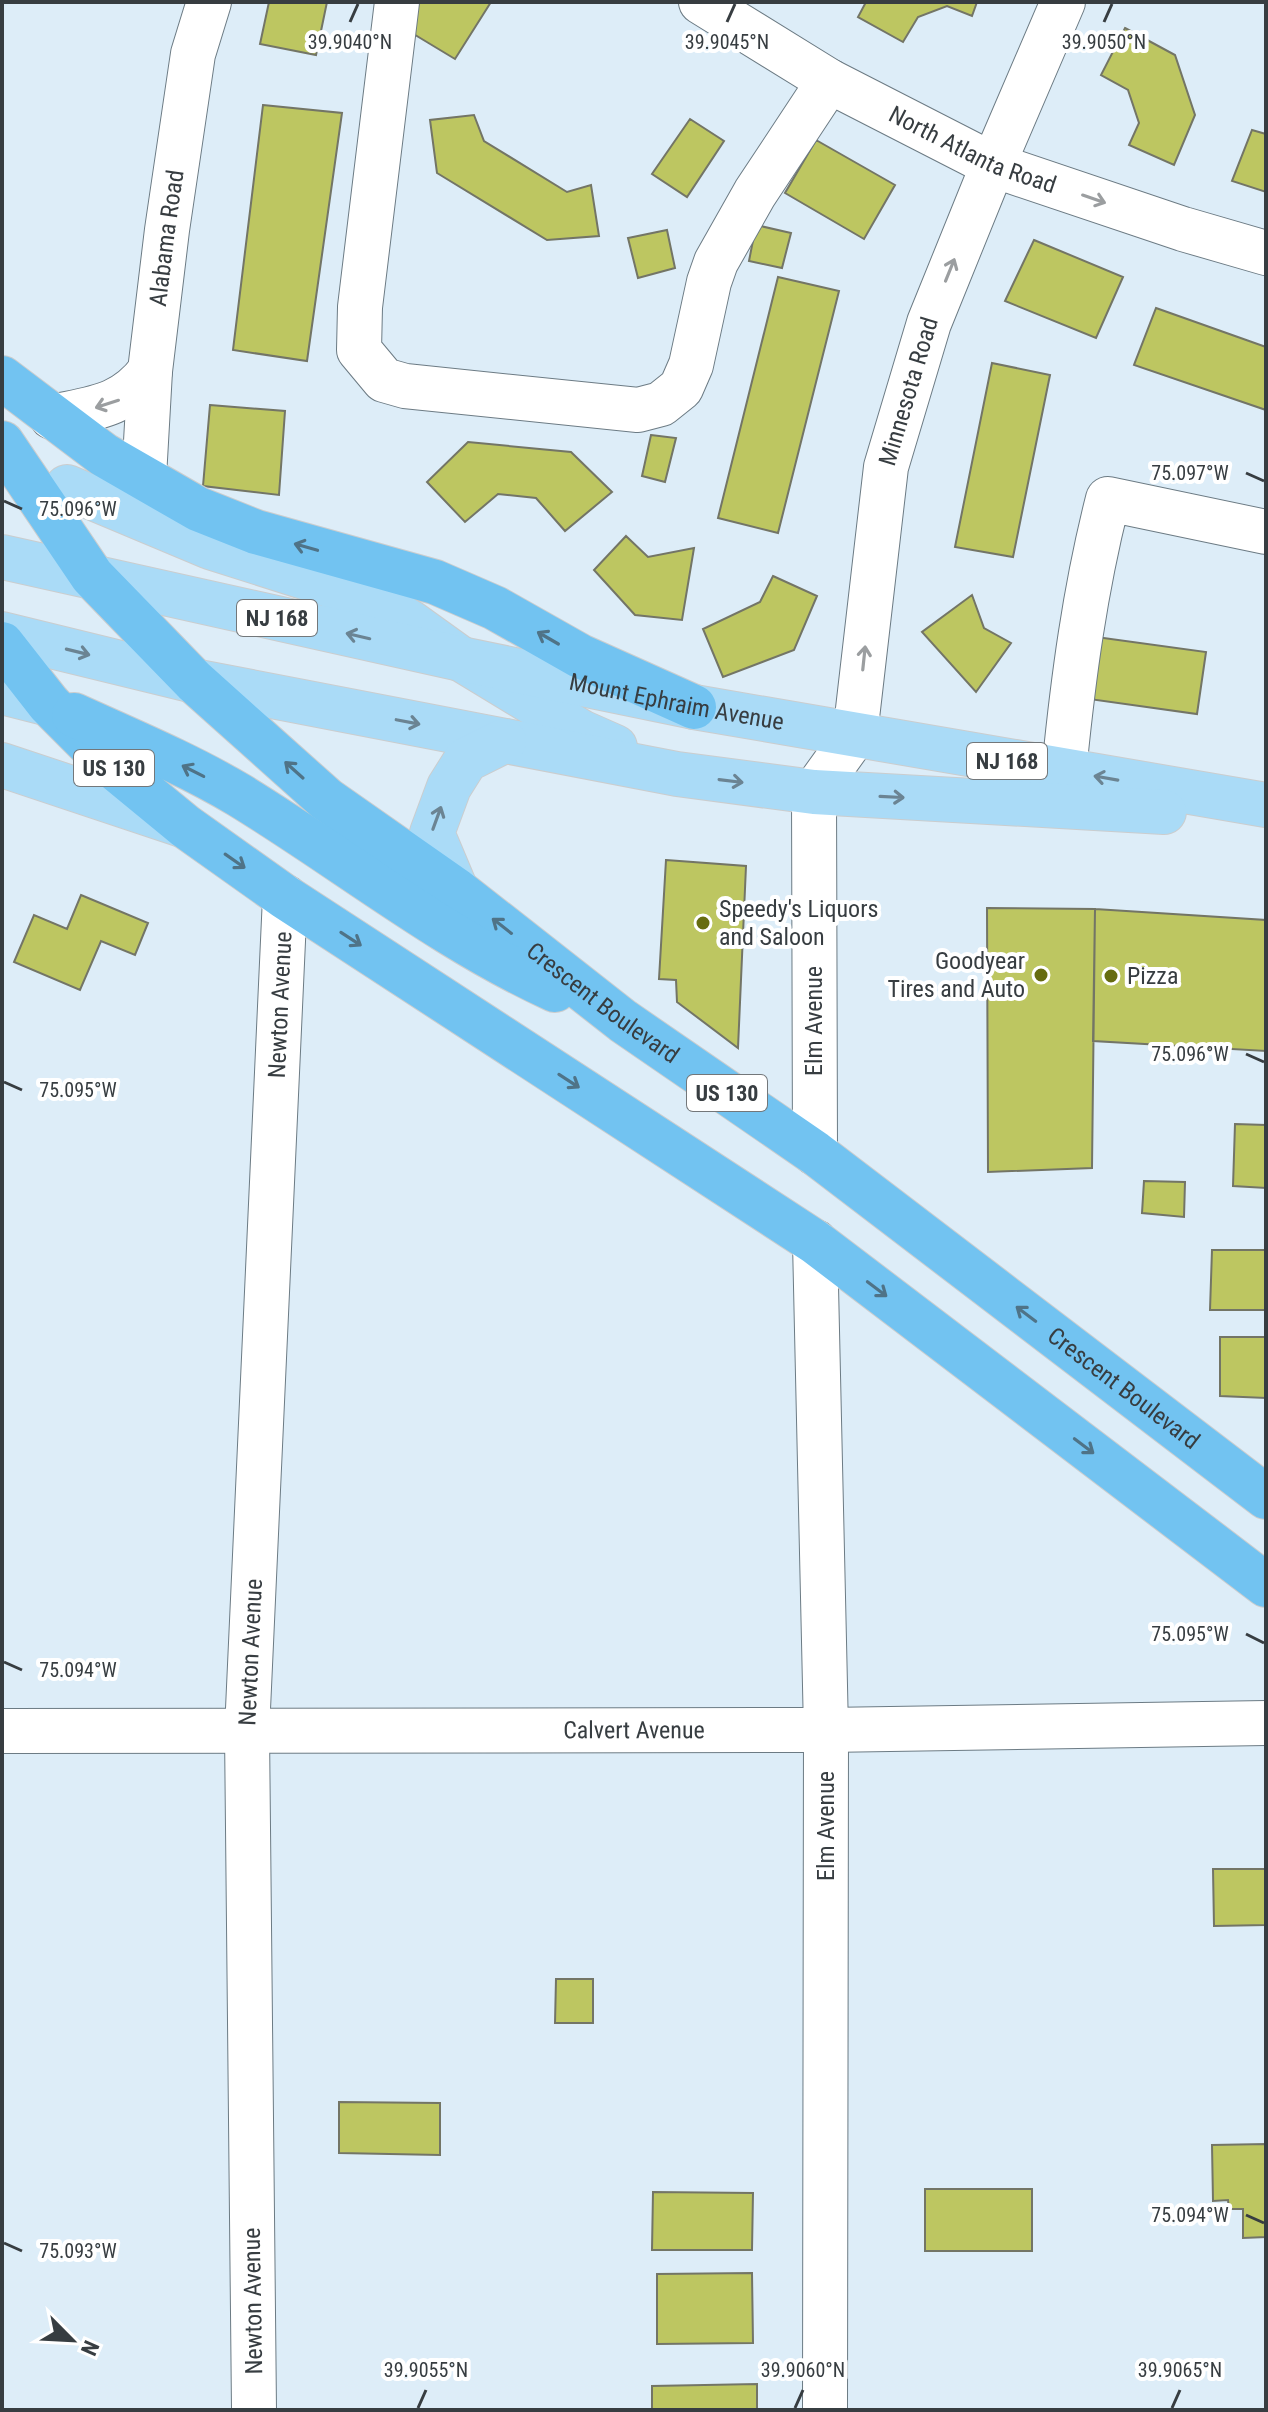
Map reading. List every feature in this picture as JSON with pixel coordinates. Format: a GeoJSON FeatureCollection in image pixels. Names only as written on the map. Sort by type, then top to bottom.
{"type":"FeatureCollection","features":[{"type":"Feature","properties":{"kind":"highway"},"geometry":{"type":"LineString","coordinates":[[2,378],[104,455],[198,509],[256,532],[435,582],[495,608],[580,656],[694,707]]}},
{"type":"Feature","properties":{"kind":"highway"},"geometry":{"type":"LineString","coordinates":[[4,449],[67,487]]}},
{"type":"Feature","properties":{"kind":"highway","name":"Crescent Boulevard"},"geometry":{"type":"LineString","coordinates":[[4,449],[92,576],[194,681],[326,799],[456,890],[623,1021],[815,1153],[1266,1497]]}},
{"type":"Feature","properties":{"kind":"highway","name":"US 130"},"geometry":{"type":"LineString","coordinates":[[2,644],[49,704],[106,761],[185,826],[285,897],[815,1242],[1266,1585]]}},
{"type":"Feature","properties":{"kind":"highway"},"geometry":{"type":"LineString","coordinates":[[49,704],[166,757],[237,794],[504,967],[623,1021]]}},
{"type":"Feature","properties":{"kind":"main road"},"geometry":{"type":"LineString","coordinates":[[67,487],[107,491],[144,477],[146,498],[160,517],[210,547]]}},
{"type":"Feature","properties":{"kind":"main road"},"geometry":{"type":"LineString","coordinates":[[67,487],[210,547],[370,598],[461,659],[581,732],[677,774]]}},
{"type":"Feature","properties":{"kind":"main road","name":"NJ 168"},"geometry":{"type":"LineString","coordinates":[[2,557],[92,576]]}},
{"type":"Feature","properties":{"kind":"main road","name":"Mount Ephraim Avenue"},"geometry":{"type":"LineString","coordinates":[[92,576],[461,659],[694,707],[1266,805]]}},
{"type":"Feature","properties":{"kind":"main road","name":"NJ 168"},"geometry":{"type":"LineString","coordinates":[[2,634],[194,681],[677,774],[814,792],[1266,818]]}},
{"type":"Feature","properties":{"kind":"main road"},"geometry":{"type":"LineString","coordinates":[[2,692],[49,704]]}},
{"type":"Feature","properties":{"kind":"main road"},"geometry":{"type":"LineString","coordinates":[[456,890],[432,833],[449,787],[466,760],[504,741]]}},
{"type":"Feature","properties":{"kind":"main road"},"geometry":{"type":"LineString","coordinates":[[2,765],[185,826]]}},
{"type":"Feature","properties":{"kind":"street","name":"Alabama Road"},"geometry":{"type":"LineString","coordinates":[[144,477],[150,371],[193,54],[209,2]]}},
{"type":"Feature","properties":{"kind":"street"},"geometry":{"type":"LineString","coordinates":[[397,2],[360,307],[359,350],[384,380],[405,386],[638,410],[661,404],[681,388],[691,365],[716,262],[755,193],[829,81]]}},
{"type":"Feature","properties":{"kind":"street","name":"North Atlanta Road"},"geometry":{"type":"LineString","coordinates":[[701,2],[829,81],[993,165],[1183,229],[1266,253]]}},
{"type":"Feature","properties":{"kind":"street","name":"Minnesota Road"},"geometry":{"type":"LineString","coordinates":[[814,792],[855,735],[886,467],[929,323],[1063,2]]}},
{"type":"Feature","properties":{"kind":"street"},"geometry":{"type":"LineString","coordinates":[[52,417],[114,403],[137,389],[150,371]]}},
{"type":"Feature","properties":{"kind":"street"},"geometry":{"type":"LineString","coordinates":[[1064,771],[1085,603],[1108,499],[1266,532]]}},
{"type":"Feature","properties":{"kind":"street","name":"Elm Avenue"},"geometry":{"type":"LineString","coordinates":[[814,792],[815,1153]]}},
{"type":"Feature","properties":{"kind":"street","name":"Newton Avenue"},"geometry":{"type":"LineString","coordinates":[[254,2410],[247,1731],[285,897]]}},
{"type":"Feature","properties":{"kind":"street","name":"Elm Avenue"},"geometry":{"type":"LineString","coordinates":[[815,1242],[826,1730],[825,2410]]}},
{"type":"Feature","properties":{"kind":"street","name":"Calvert Avenue"},"geometry":{"type":"LineString","coordinates":[[2,1731],[826,1730],[1266,1723]]}},
{"type":"Feature","properties":{"kind":"building"},"geometry":{"type":"Polygon","coordinates":[[[269,2],[327,2],[316,55],[260,44],[269,2]]]}},
{"type":"Feature","properties":{"kind":"building"},"geometry":{"type":"Polygon","coordinates":[[[411,2],[491,2],[455,59],[397,24],[411,2]]]}},
{"type":"Feature","properties":{"kind":"building"},"geometry":{"type":"Polygon","coordinates":[[[866,2],[977,2],[972,16],[947,6],[918,17],[903,42],[858,17],[866,2]]]}},
{"type":"Feature","properties":{"kind":"building"},"geometry":{"type":"Polygon","coordinates":[[[1125,28],[1175,55],[1195,115],[1174,165],[1129,145],[1139,123],[1128,90],[1101,75],[1125,28]]]}},
{"type":"Feature","properties":{"kind":"building"},"geometry":{"type":"Polygon","coordinates":[[[263,105],[342,113],[307,361],[233,350],[263,105]]]}},
{"type":"Feature","properties":{"kind":"building"},"geometry":{"type":"Polygon","coordinates":[[[474,115],[484,141],[567,192],[591,185],[599,236],[547,240],[437,173],[430,120],[474,115]]]}},
{"type":"Feature","properties":{"kind":"building"},"geometry":{"type":"Polygon","coordinates":[[[690,119],[724,141],[687,197],[652,174],[690,119]]]}},
{"type":"Feature","properties":{"kind":"building"},"geometry":{"type":"Polygon","coordinates":[[[1252,130],[1266,134],[1266,192],[1232,181],[1252,130]]]}},
{"type":"Feature","properties":{"kind":"building"},"geometry":{"type":"Polygon","coordinates":[[[816,140],[895,185],[864,239],[785,193],[816,140]]]}},
{"type":"Feature","properties":{"kind":"building"},"geometry":{"type":"Polygon","coordinates":[[[756,225],[791,233],[782,268],[749,261],[756,225]]]}},
{"type":"Feature","properties":{"kind":"building"},"geometry":{"type":"Polygon","coordinates":[[[667,230],[675,268],[638,278],[628,238],[667,230]]]}},
{"type":"Feature","properties":{"kind":"building"},"geometry":{"type":"Polygon","coordinates":[[[1034,240],[1123,277],[1096,338],[1005,301],[1034,240]]]}},
{"type":"Feature","properties":{"kind":"building"},"geometry":{"type":"Polygon","coordinates":[[[778,277],[839,291],[778,533],[718,518],[778,277]]]}},
{"type":"Feature","properties":{"kind":"building"},"geometry":{"type":"Polygon","coordinates":[[[1156,308],[1266,347],[1266,410],[1134,365],[1156,308]]]}},
{"type":"Feature","properties":{"kind":"building"},"geometry":{"type":"Polygon","coordinates":[[[992,363],[1050,375],[1013,557],[955,547],[992,363]]]}},
{"type":"Feature","properties":{"kind":"building"},"geometry":{"type":"Polygon","coordinates":[[[210,405],[285,411],[279,495],[203,486],[210,405]]]}},
{"type":"Feature","properties":{"kind":"building"},"geometry":{"type":"Polygon","coordinates":[[[651,435],[676,438],[665,482],[642,476],[651,435]]]}},
{"type":"Feature","properties":{"kind":"building"},"geometry":{"type":"Polygon","coordinates":[[[468,442],[571,452],[612,492],[565,531],[536,498],[498,494],[465,522],[427,482],[468,442]]]}},
{"type":"Feature","properties":{"kind":"building"},"geometry":{"type":"Polygon","coordinates":[[[626,536],[648,557],[694,548],[682,620],[635,615],[594,570],[626,536]]]}},
{"type":"Feature","properties":{"kind":"building"},"geometry":{"type":"Polygon","coordinates":[[[773,576],[817,596],[794,650],[723,677],[703,629],[760,602],[773,576]]]}},
{"type":"Feature","properties":{"kind":"building"},"geometry":{"type":"Polygon","coordinates":[[[972,595],[984,628],[1011,643],[976,692],[922,632],[972,595]]]}},
{"type":"Feature","properties":{"kind":"building"},"geometry":{"type":"Polygon","coordinates":[[[1089,636],[1206,652],[1197,714],[1082,698],[1089,636]]]}},
{"type":"Feature","properties":{"kind":"building","name":"Speedy's Liquors and Saloon"},"geometry":{"type":"Polygon","coordinates":[[[666,860],[746,866],[738,1048],[677,1002],[676,980],[659,979],[666,860]]]}},
{"type":"Feature","properties":{"kind":"building"},"geometry":{"type":"Polygon","coordinates":[[[81,895],[148,923],[135,955],[101,941],[80,990],[14,962],[34,915],[67,929],[81,895]]]}},
{"type":"Feature","properties":{"kind":"building","name":"Goodyear Tires and Auto"},"geometry":{"type":"Polygon","coordinates":[[[987,908],[1095,909],[1092,1168],[988,1172],[987,908]]]}},
{"type":"Feature","properties":{"kind":"building"},"geometry":{"type":"Polygon","coordinates":[[[1095,909],[1266,920],[1266,1051],[1093,1041],[1095,909]]]}},
{"type":"Feature","properties":{"kind":"building"},"geometry":{"type":"Polygon","coordinates":[[[1235,1124],[1266,1125],[1266,1188],[1233,1186],[1235,1124]]]}},
{"type":"Feature","properties":{"kind":"building"},"geometry":{"type":"Polygon","coordinates":[[[1144,1181],[1185,1182],[1184,1217],[1142,1213],[1144,1181]]]}},
{"type":"Feature","properties":{"kind":"building"},"geometry":{"type":"Polygon","coordinates":[[[1212,1250],[1266,1250],[1266,1310],[1210,1310],[1212,1250]]]}},
{"type":"Feature","properties":{"kind":"building"},"geometry":{"type":"Polygon","coordinates":[[[1220,1337],[1266,1337],[1266,1398],[1220,1396],[1220,1337]]]}},
{"type":"Feature","properties":{"kind":"building"},"geometry":{"type":"Polygon","coordinates":[[[1213,1869],[1266,1869],[1266,1925],[1214,1926],[1213,1869]]]}},
{"type":"Feature","properties":{"kind":"building"},"geometry":{"type":"Polygon","coordinates":[[[556,1979],[593,1979],[593,2023],[555,2023],[556,1979]]]}},
{"type":"Feature","properties":{"kind":"building"},"geometry":{"type":"Polygon","coordinates":[[[339,2102],[440,2103],[440,2155],[339,2153],[339,2102]]]}},
{"type":"Feature","properties":{"kind":"building"},"geometry":{"type":"Polygon","coordinates":[[[1266,2144],[1266,2237],[1243,2238],[1243,2209],[1229,2209],[1228,2200],[1213,2201],[1212,2145],[1266,2144]]]}},
{"type":"Feature","properties":{"kind":"building"},"geometry":{"type":"Polygon","coordinates":[[[925,2189],[1032,2189],[1032,2251],[925,2251],[925,2189]]]}},
{"type":"Feature","properties":{"kind":"building"},"geometry":{"type":"Polygon","coordinates":[[[653,2192],[753,2193],[752,2250],[652,2250],[653,2192]]]}},
{"type":"Feature","properties":{"kind":"building"},"geometry":{"type":"Polygon","coordinates":[[[752,2273],[753,2343],[657,2344],[657,2274],[752,2273]]]}},
{"type":"Feature","properties":{"kind":"building"},"geometry":{"type":"Polygon","coordinates":[[[757,2384],[757,2410],[652,2410],[652,2386],[757,2384]]]}},
{"type":"Feature","properties":{"kind":"place","name":"Speedy's Liquors and Saloon"},"geometry":{"type":"Point","coordinates":[703,923]}},
{"type":"Feature","properties":{"kind":"place","name":"Goodyear Tires and Auto"},"geometry":{"type":"Point","coordinates":[1041,975]}},
{"type":"Feature","properties":{"kind":"place","name":"Pizza"},"geometry":{"type":"Point","coordinates":[1111,976]}}]}
